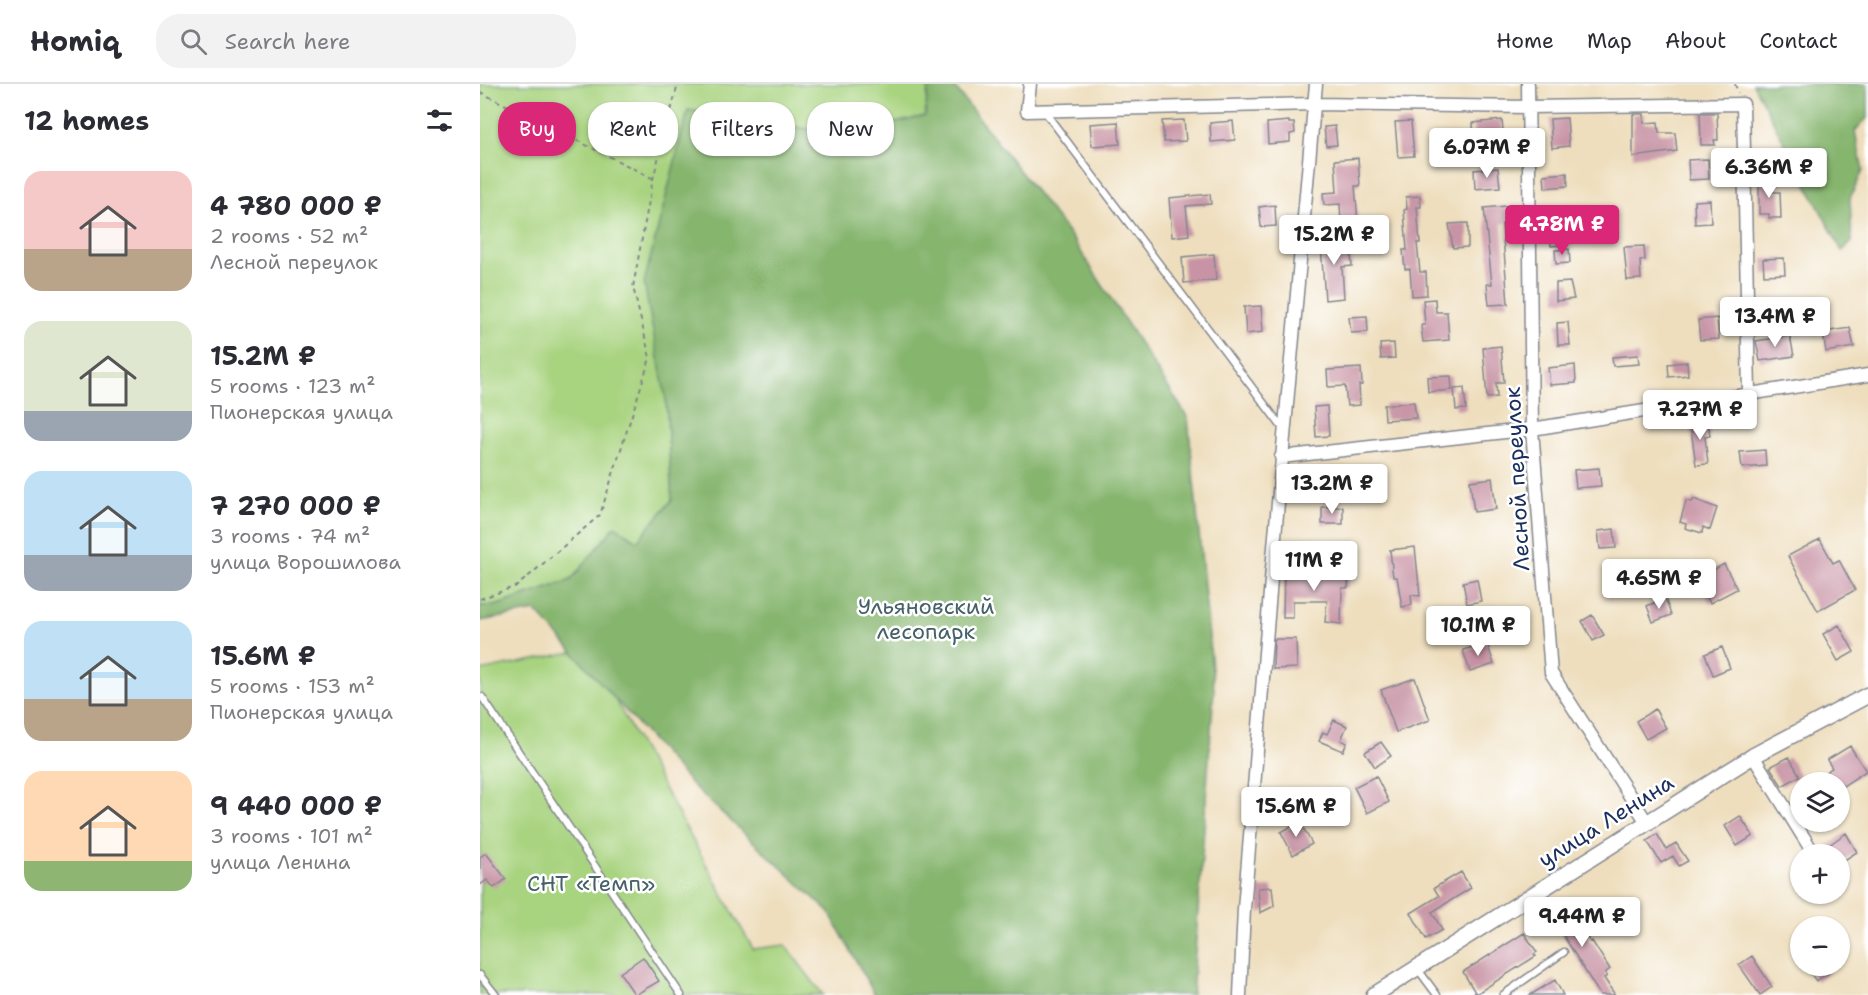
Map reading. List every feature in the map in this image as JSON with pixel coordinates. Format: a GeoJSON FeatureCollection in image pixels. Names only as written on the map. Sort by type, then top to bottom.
{"type":"FeatureCollection","features":[{"type":"Feature","properties":{"kind":"street"},"geometry":{"type":"LineString","coordinates":[[1030,84],[1027,111],[1314,104],[1528,107],[1743,104],[1749,393]]}},
{"type":"Feature","properties":{"kind":"street"},"geometry":{"type":"LineString","coordinates":[[1240,995],[1244,909],[1281,457],[1316,84]]}},
{"type":"Feature","properties":{"kind":"street","name":"Лесной переулок"},"geometry":{"type":"LineString","coordinates":[[1528,84],[1532,429],[1551,673],[1646,821]]}},
{"type":"Feature","properties":{"kind":"street"},"geometry":{"type":"LineString","coordinates":[[1281,457],[1532,429],[1868,375]]}},
{"type":"Feature","properties":{"kind":"street","name":"улица Ленина"},"geometry":{"type":"LineString","coordinates":[[1374,995],[1752,756],[1868,695]]}},
{"type":"Feature","properties":{"kind":"street"},"geometry":{"type":"LineString","coordinates":[[1752,756],[1808,844]]}},
{"type":"Feature","properties":{"kind":"lane"},"geometry":{"type":"LineString","coordinates":[[1045,111],[1284,430]]}},
{"type":"Feature","properties":{"kind":"lane"},"geometry":{"type":"LineString","coordinates":[[482,697],[681,995]]}},
{"type":"Feature","properties":{"kind":"lane"},"geometry":{"type":"LineString","coordinates":[[1503,995],[1564,952]]}},
{"type":"Feature","properties":{"kind":"lane"},"geometry":{"type":"LineString","coordinates":[[1417,968],[1437,995]]}},
{"type":"Feature","properties":{"kind":"lane"},"geometry":{"type":"LineString","coordinates":[[480,975],[496,995]]}},
{"type":"Feature","properties":{"kind":"path"},"geometry":{"type":"LineString","coordinates":[[480,599],[517,586],[600,515],[650,358],[633,287],[653,179],[678,84]]}},
{"type":"Feature","properties":{"kind":"path"},"geometry":{"type":"LineString","coordinates":[[480,92],[653,179]]}},
{"type":"Feature","properties":{"kind":"green space"},"geometry":{"type":"Polygon","coordinates":[[[480,84],[924,84],[928,88],[925,116],[894,123],[894,102],[807,102],[807,129],[795,127],[795,102],[690,102],[666,400],[672,500],[637,542],[615,527],[571,580],[495,606],[480,606],[480,84]]]}},
{"type":"Feature","properties":{"kind":"green space","name":"Ульяновский лесопарк"},"geometry":{"type":"Polygon","coordinates":[[[924,84],[952,84],[1072,238],[1188,418],[1214,689],[1192,995],[875,995],[829,912],[693,786],[536,611],[480,621],[480,606],[495,606],[571,580],[615,526],[637,541],[672,500],[666,400],[644,283],[688,110],[690,110],[690,156],[795,156],[795,127],[807,129],[807,156],[894,156],[894,123],[925,116],[928,89],[924,84]]]}},
{"type":"Feature","properties":{"kind":"green space"},"geometry":{"type":"Polygon","coordinates":[[[1753,84],[1868,84],[1868,117],[1855,131],[1863,171],[1850,198],[1852,242],[1842,251],[1753,84]]]}},
{"type":"Feature","properties":{"kind":"green space","name":"СНТ «Темп»"},"geometry":{"type":"Polygon","coordinates":[[[587,649],[753,949],[785,945],[823,995],[480,995],[480,671],[587,649]]]}},
{"type":"Feature","properties":{"kind":"building"},"geometry":{"type":"Polygon","coordinates":[[[1700,113],[1717,113],[1718,140],[1714,140],[1715,145],[1701,145],[1700,113]]]}},
{"type":"Feature","properties":{"kind":"building"},"geometry":{"type":"Polygon","coordinates":[[[1633,114],[1644,114],[1644,123],[1658,122],[1659,133],[1675,133],[1677,151],[1633,157],[1633,114]]]}},
{"type":"Feature","properties":{"kind":"building"},"geometry":{"type":"Polygon","coordinates":[[[1567,118],[1569,146],[1552,148],[1550,119],[1567,118]]]}},
{"type":"Feature","properties":{"kind":"building"},"geometry":{"type":"Polygon","coordinates":[[[1184,120],[1186,141],[1164,142],[1162,121],[1184,120]]]}},
{"type":"Feature","properties":{"kind":"building"},"geometry":{"type":"Polygon","coordinates":[[[1502,120],[1504,142],[1474,144],[1473,123],[1502,120]]]}},
{"type":"Feature","properties":{"kind":"building"},"geometry":{"type":"Polygon","coordinates":[[[1233,121],[1235,140],[1211,142],[1210,123],[1233,121]]]}},
{"type":"Feature","properties":{"kind":"building"},"geometry":{"type":"Polygon","coordinates":[[[1289,121],[1289,123],[1294,123],[1295,133],[1290,134],[1290,142],[1268,144],[1267,123],[1289,121]]]}},
{"type":"Feature","properties":{"kind":"building"},"geometry":{"type":"Polygon","coordinates":[[[1411,121],[1414,156],[1398,157],[1395,122],[1411,121]]]}},
{"type":"Feature","properties":{"kind":"building"},"geometry":{"type":"Polygon","coordinates":[[[1118,122],[1120,144],[1092,146],[1090,124],[1118,122]]]}},
{"type":"Feature","properties":{"kind":"building"},"geometry":{"type":"Polygon","coordinates":[[[1335,126],[1337,145],[1326,146],[1324,127],[1335,126]]]}},
{"type":"Feature","properties":{"kind":"building"},"geometry":{"type":"Polygon","coordinates":[[[1358,158],[1360,186],[1355,186],[1358,222],[1341,223],[1340,204],[1324,205],[1323,193],[1337,192],[1335,160],[1358,158]]]}},
{"type":"Feature","properties":{"kind":"building"},"geometry":{"type":"Polygon","coordinates":[[[1708,159],[1709,179],[1689,180],[1688,160],[1708,159]]]}},
{"type":"Feature","properties":{"kind":"building"},"geometry":{"type":"Polygon","coordinates":[[[1498,168],[1500,187],[1475,189],[1474,170],[1498,168]]]}},
{"type":"Feature","properties":{"kind":"building"},"geometry":{"type":"Polygon","coordinates":[[[1567,173],[1568,186],[1545,188],[1544,175],[1567,173]]]}},
{"type":"Feature","properties":{"kind":"building"},"geometry":{"type":"Polygon","coordinates":[[[1769,174],[1770,192],[1780,192],[1781,218],[1769,218],[1769,214],[1759,214],[1759,175],[1769,174]]]}},
{"type":"Feature","properties":{"kind":"building"},"geometry":{"type":"Polygon","coordinates":[[[1210,194],[1211,204],[1186,206],[1189,235],[1172,237],[1169,198],[1210,194]]]}},
{"type":"Feature","properties":{"kind":"building"},"geometry":{"type":"Polygon","coordinates":[[[1420,196],[1421,207],[1417,207],[1420,243],[1417,243],[1420,272],[1426,272],[1427,295],[1412,296],[1410,269],[1405,269],[1403,250],[1407,250],[1404,210],[1407,209],[1406,197],[1420,196]]]}},
{"type":"Feature","properties":{"kind":"building"},"geometry":{"type":"Polygon","coordinates":[[[1710,200],[1711,223],[1695,224],[1694,201],[1710,200]]]}},
{"type":"Feature","properties":{"kind":"building"},"geometry":{"type":"Polygon","coordinates":[[[1275,205],[1276,226],[1261,227],[1259,207],[1275,205]]]}},
{"type":"Feature","properties":{"kind":"building"},"geometry":{"type":"Polygon","coordinates":[[[1506,206],[1507,223],[1502,224],[1508,304],[1489,305],[1487,284],[1492,284],[1484,208],[1506,206]]]}},
{"type":"Feature","properties":{"kind":"building"},"geometry":{"type":"Polygon","coordinates":[[[1570,209],[1572,224],[1561,225],[1563,245],[1551,246],[1548,211],[1570,209]]]}},
{"type":"Feature","properties":{"kind":"building"},"geometry":{"type":"Polygon","coordinates":[[[1468,223],[1468,247],[1453,248],[1449,224],[1468,223]]]}},
{"type":"Feature","properties":{"kind":"building"},"geometry":{"type":"Polygon","coordinates":[[[1332,232],[1333,245],[1350,244],[1352,266],[1342,267],[1344,298],[1325,300],[1320,233],[1332,232]]]}},
{"type":"Feature","properties":{"kind":"building"},"geometry":{"type":"Polygon","coordinates":[[[1644,246],[1645,260],[1640,261],[1641,279],[1627,280],[1624,247],[1644,246]]]}},
{"type":"Feature","properties":{"kind":"building"},"geometry":{"type":"Polygon","coordinates":[[[1569,249],[1570,263],[1556,264],[1555,250],[1569,249]]]}},
{"type":"Feature","properties":{"kind":"building"},"geometry":{"type":"Polygon","coordinates":[[[1214,254],[1216,280],[1184,283],[1182,257],[1214,254]]]}},
{"type":"Feature","properties":{"kind":"building"},"geometry":{"type":"Polygon","coordinates":[[[1784,258],[1785,274],[1764,275],[1763,259],[1784,258]]]}},
{"type":"Feature","properties":{"kind":"building"},"geometry":{"type":"Polygon","coordinates":[[[1570,282],[1574,299],[1556,301],[1556,283],[1570,282]]]}},
{"type":"Feature","properties":{"kind":"building"},"geometry":{"type":"Polygon","coordinates":[[[1435,299],[1436,312],[1447,312],[1449,340],[1423,342],[1421,325],[1425,325],[1423,300],[1435,299]]]}},
{"type":"Feature","properties":{"kind":"building"},"geometry":{"type":"Polygon","coordinates":[[[1261,306],[1263,332],[1246,334],[1244,307],[1261,306]]]}},
{"type":"Feature","properties":{"kind":"building"},"geometry":{"type":"Polygon","coordinates":[[[1367,316],[1368,332],[1351,333],[1349,317],[1367,316]]]}},
{"type":"Feature","properties":{"kind":"building"},"geometry":{"type":"Polygon","coordinates":[[[1717,318],[1719,339],[1700,340],[1698,320],[1717,318]]]}},
{"type":"Feature","properties":{"kind":"building"},"geometry":{"type":"Polygon","coordinates":[[[1568,322],[1570,345],[1558,345],[1557,323],[1568,322]]]}},
{"type":"Feature","properties":{"kind":"building"},"geometry":{"type":"Polygon","coordinates":[[[1850,328],[1854,347],[1826,352],[1823,332],[1850,328]]]}},
{"type":"Feature","properties":{"kind":"building"},"geometry":{"type":"Polygon","coordinates":[[[1790,336],[1794,356],[1760,361],[1756,341],[1790,336]]]}},
{"type":"Feature","properties":{"kind":"building"},"geometry":{"type":"Polygon","coordinates":[[[1394,343],[1395,358],[1381,359],[1380,344],[1394,343]]]}},
{"type":"Feature","properties":{"kind":"building"},"geometry":{"type":"Polygon","coordinates":[[[1501,346],[1504,383],[1496,383],[1497,397],[1487,398],[1483,348],[1501,346]]]}},
{"type":"Feature","properties":{"kind":"building"},"geometry":{"type":"Polygon","coordinates":[[[1638,355],[1639,364],[1613,366],[1612,357],[1638,355]]]}},
{"type":"Feature","properties":{"kind":"building"},"geometry":{"type":"Polygon","coordinates":[[[1687,362],[1688,375],[1669,377],[1668,364],[1687,362]]]}},
{"type":"Feature","properties":{"kind":"building"},"geometry":{"type":"Polygon","coordinates":[[[1575,365],[1576,383],[1550,385],[1548,368],[1575,365]]]}},
{"type":"Feature","properties":{"kind":"building"},"geometry":{"type":"Polygon","coordinates":[[[1361,368],[1360,405],[1347,406],[1345,386],[1328,387],[1327,370],[1361,368]]]}},
{"type":"Feature","properties":{"kind":"building"},"geometry":{"type":"Polygon","coordinates":[[[1451,376],[1452,390],[1428,392],[1427,377],[1451,376]]]}},
{"type":"Feature","properties":{"kind":"building"},"geometry":{"type":"Polygon","coordinates":[[[1464,388],[1466,409],[1456,410],[1454,389],[1464,388]]]}},
{"type":"Feature","properties":{"kind":"building"},"geometry":{"type":"Polygon","coordinates":[[[1414,402],[1416,418],[1385,420],[1384,405],[1414,402]]]}},
{"type":"Feature","properties":{"kind":"building"},"geometry":{"type":"Polygon","coordinates":[[[1327,406],[1329,436],[1316,437],[1314,407],[1327,406]]]}},
{"type":"Feature","properties":{"kind":"building"},"geometry":{"type":"Polygon","coordinates":[[[1708,420],[1710,436],[1705,437],[1708,464],[1696,465],[1690,422],[1708,420]]]}},
{"type":"Feature","properties":{"kind":"building"},"geometry":{"type":"Polygon","coordinates":[[[1765,450],[1766,466],[1742,468],[1740,452],[1765,450]]]}},
{"type":"Feature","properties":{"kind":"building"},"geometry":{"type":"Polygon","coordinates":[[[1599,468],[1601,486],[1576,488],[1574,470],[1599,468]]]}},
{"type":"Feature","properties":{"kind":"building"},"geometry":{"type":"Polygon","coordinates":[[[1492,478],[1496,509],[1474,512],[1470,481],[1492,478]]]}},
{"type":"Feature","properties":{"kind":"building"},"geometry":{"type":"Polygon","coordinates":[[[1694,499],[1717,508],[1710,530],[1703,527],[1702,533],[1685,528],[1686,524],[1680,522],[1686,501],[1692,502],[1694,499]]]}},
{"type":"Feature","properties":{"kind":"building"},"geometry":{"type":"Polygon","coordinates":[[[1322,507],[1343,507],[1343,524],[1322,524],[1322,507]]]}},
{"type":"Feature","properties":{"kind":"building"},"geometry":{"type":"Polygon","coordinates":[[[1614,529],[1616,548],[1600,549],[1598,531],[1614,529]]]}},
{"type":"Feature","properties":{"kind":"building"},"geometry":{"type":"Polygon","coordinates":[[[1820,539],[1833,563],[1839,560],[1855,590],[1818,611],[1788,556],[1820,539]]]}},
{"type":"Feature","properties":{"kind":"building"},"geometry":{"type":"Polygon","coordinates":[[[1415,547],[1420,596],[1411,595],[1412,605],[1402,607],[1397,577],[1393,577],[1390,550],[1415,547]]]}},
{"type":"Feature","properties":{"kind":"building"},"geometry":{"type":"Polygon","coordinates":[[[1724,564],[1737,589],[1710,603],[1697,579],[1724,564]]]}},
{"type":"Feature","properties":{"kind":"building"},"geometry":{"type":"Polygon","coordinates":[[[1284,567],[1297,567],[1297,574],[1349,574],[1348,588],[1342,588],[1341,624],[1325,622],[1327,601],[1293,601],[1293,618],[1283,618],[1284,567]]]}},
{"type":"Feature","properties":{"kind":"building"},"geometry":{"type":"Polygon","coordinates":[[[1477,579],[1481,601],[1467,604],[1463,582],[1477,579]]]}},
{"type":"Feature","properties":{"kind":"building"},"geometry":{"type":"Polygon","coordinates":[[[1665,598],[1671,615],[1653,622],[1647,606],[1665,598]]]}},
{"type":"Feature","properties":{"kind":"building"},"geometry":{"type":"Polygon","coordinates":[[[1592,615],[1604,635],[1593,641],[1582,621],[1592,615]]]}},
{"type":"Feature","properties":{"kind":"building"},"geometry":{"type":"Polygon","coordinates":[[[1839,625],[1854,652],[1838,661],[1823,634],[1839,625]]]}},
{"type":"Feature","properties":{"kind":"building"},"geometry":{"type":"Polygon","coordinates":[[[1274,639],[1296,639],[1297,668],[1273,669],[1274,639]]]}},
{"type":"Feature","properties":{"kind":"building"},"geometry":{"type":"Polygon","coordinates":[[[1487,643],[1494,664],[1470,672],[1463,650],[1487,643]]]}},
{"type":"Feature","properties":{"kind":"building"},"geometry":{"type":"Polygon","coordinates":[[[1722,647],[1730,668],[1713,675],[1705,654],[1722,647]]]}},
{"type":"Feature","properties":{"kind":"building"},"geometry":{"type":"Polygon","coordinates":[[[1415,678],[1430,720],[1396,732],[1381,690],[1415,678]]]}},
{"type":"Feature","properties":{"kind":"building"},"geometry":{"type":"Polygon","coordinates":[[[1655,709],[1666,728],[1646,739],[1636,721],[1655,709]]]}},
{"type":"Feature","properties":{"kind":"building"},"geometry":{"type":"Polygon","coordinates":[[[1334,720],[1347,726],[1341,740],[1347,743],[1343,751],[1319,741],[1323,732],[1327,734],[1334,720]]]}},
{"type":"Feature","properties":{"kind":"building"},"geometry":{"type":"Polygon","coordinates":[[[1381,742],[1391,756],[1375,767],[1365,752],[1381,742]]]}},
{"type":"Feature","properties":{"kind":"building"},"geometry":{"type":"Polygon","coordinates":[[[1850,746],[1866,771],[1850,781],[1850,772],[1826,772],[1832,768],[1827,760],[1850,746]]]}},
{"type":"Feature","properties":{"kind":"building"},"geometry":{"type":"Polygon","coordinates":[[[1789,757],[1798,772],[1790,772],[1790,782],[1782,786],[1770,767],[1789,757]]]}},
{"type":"Feature","properties":{"kind":"building"},"geometry":{"type":"Polygon","coordinates":[[[1376,776],[1389,802],[1367,813],[1354,787],[1376,776]]]}},
{"type":"Feature","properties":{"kind":"building"},"geometry":{"type":"Polygon","coordinates":[[[1740,816],[1753,836],[1737,846],[1725,826],[1740,816]]]}},
{"type":"Feature","properties":{"kind":"building"},"geometry":{"type":"Polygon","coordinates":[[[1300,822],[1312,844],[1293,855],[1281,832],[1300,822]]]}},
{"type":"Feature","properties":{"kind":"building"},"geometry":{"type":"Polygon","coordinates":[[[1846,833],[1857,852],[1850,856],[1850,844],[1830,844],[1846,833]]]}},
{"type":"Feature","properties":{"kind":"building"},"geometry":{"type":"Polygon","coordinates":[[[1657,834],[1666,849],[1676,843],[1688,861],[1679,866],[1673,856],[1661,863],[1647,841],[1657,834]]]}},
{"type":"Feature","properties":{"kind":"building"},"geometry":{"type":"Polygon","coordinates":[[[486,853],[506,879],[494,888],[487,880],[480,885],[480,857],[486,853]]]}},
{"type":"Feature","properties":{"kind":"building"},"geometry":{"type":"Polygon","coordinates":[[[1461,872],[1471,888],[1432,912],[1442,930],[1426,939],[1411,913],[1439,896],[1434,888],[1461,872]]]}},
{"type":"Feature","properties":{"kind":"building"},"geometry":{"type":"Polygon","coordinates":[[[1272,887],[1274,906],[1260,913],[1258,888],[1272,887]]]}},
{"type":"Feature","properties":{"kind":"building"},"geometry":{"type":"Polygon","coordinates":[[[1554,901],[1559,909],[1565,906],[1579,929],[1581,928],[1590,942],[1592,941],[1610,969],[1605,973],[1607,976],[1604,978],[1615,995],[1600,995],[1545,906],[1554,901]]]}},
{"type":"Feature","properties":{"kind":"building"},"geometry":{"type":"Polygon","coordinates":[[[1524,933],[1537,952],[1534,954],[1536,956],[1476,994],[1463,972],[1524,933]]]}},
{"type":"Feature","properties":{"kind":"building"},"geometry":{"type":"Polygon","coordinates":[[[1752,956],[1772,987],[1760,995],[1739,965],[1752,956]]]}},
{"type":"Feature","properties":{"kind":"building"},"geometry":{"type":"Polygon","coordinates":[[[643,957],[659,981],[635,995],[620,973],[643,957]]]}},
{"type":"Feature","properties":{"kind":"building"},"geometry":{"type":"Polygon","coordinates":[[[1812,976],[1824,976],[1816,981],[1812,976]]]}},
{"type":"Feature","properties":{"kind":"building"},"geometry":{"type":"Polygon","coordinates":[[[1555,980],[1563,995],[1530,995],[1555,980]]]}}]}
